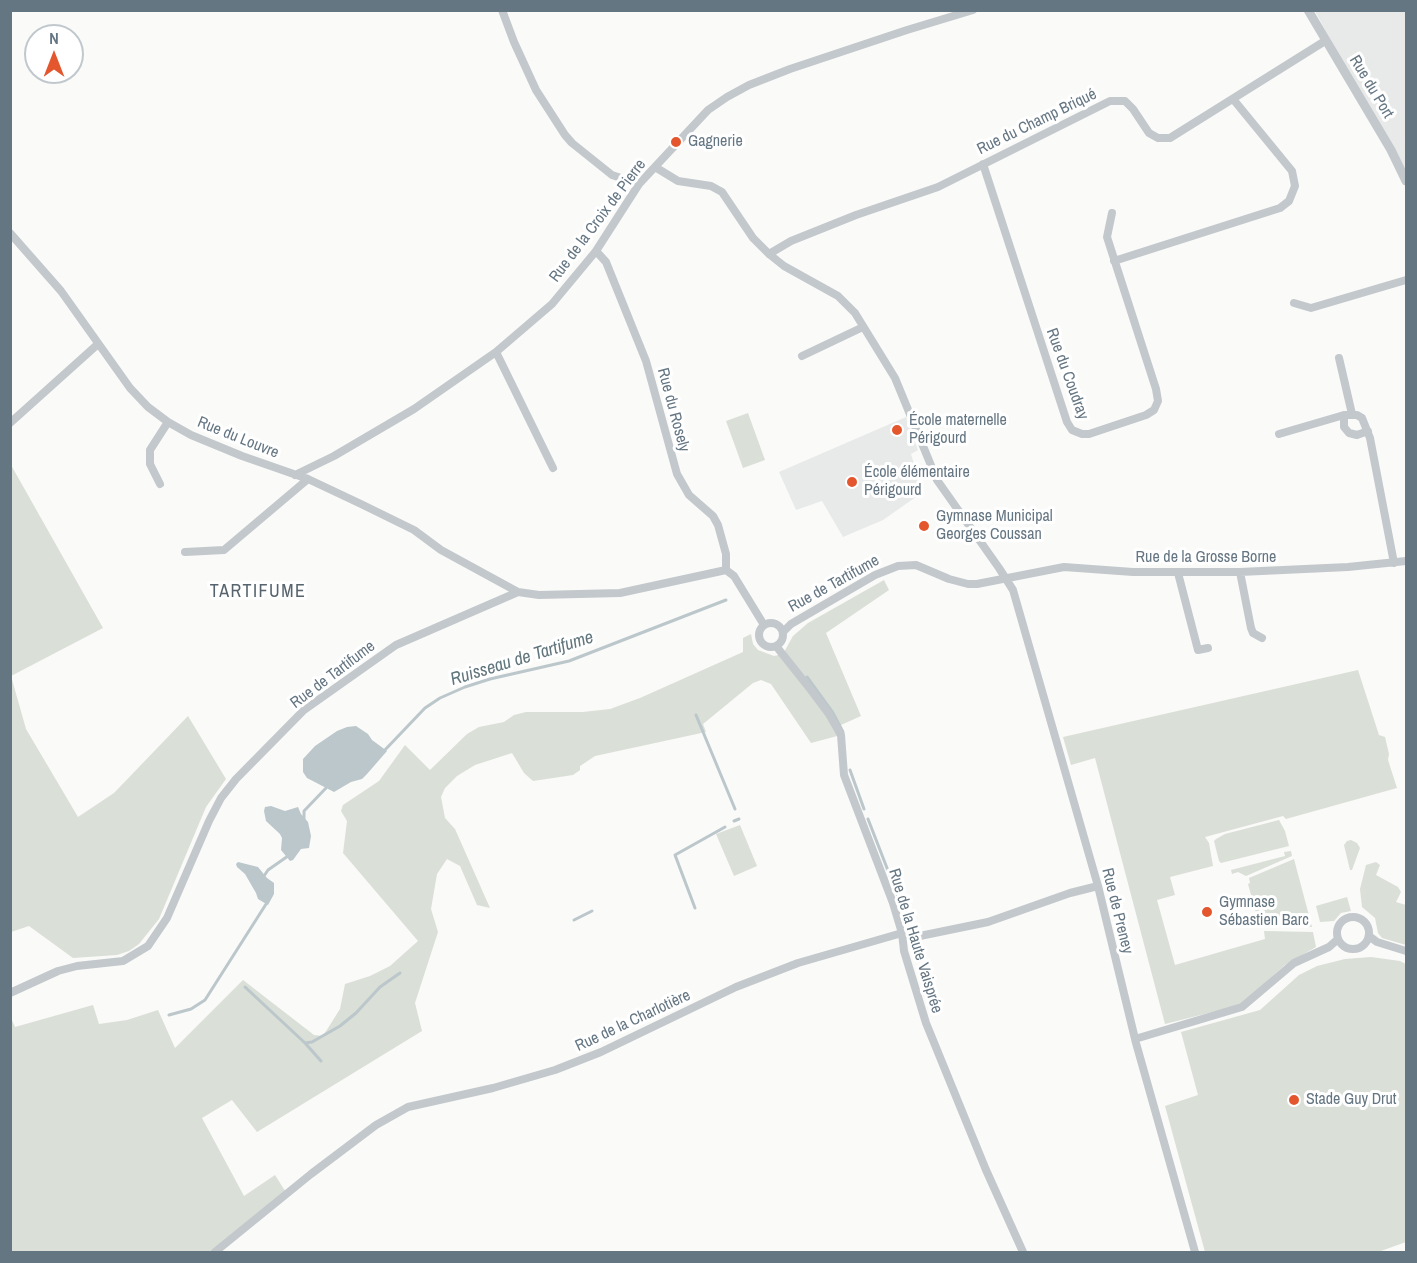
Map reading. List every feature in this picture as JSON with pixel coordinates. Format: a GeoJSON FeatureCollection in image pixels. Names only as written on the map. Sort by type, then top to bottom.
{"type":"FeatureCollection","features":[{"type":"Feature","properties":{"kind":"street"},"geometry":{"type":"LineString","coordinates":[[502,10],[536,90],[565,135],[612,175],[639,184]]}},
{"type":"Feature","properties":{"kind":"street","name":"Rue de la Croix de Pierre"},"geometry":{"type":"LineString","coordinates":[[295,475],[334,456],[414,410],[496,352],[552,304],[596,251],[639,184],[708,110],[749,85],[790,69],[973,10]]}},
{"type":"Feature","properties":{"kind":"street","name":"Rue du Port"},"geometry":{"type":"LineString","coordinates":[[1308,10],[1407,181]]}},
{"type":"Feature","properties":{"kind":"street","name":"Rue du Champ Briqué"},"geometry":{"type":"LineString","coordinates":[[769,254],[791,241],[856,215],[938,187],[1115,100],[1120,99],[1129,104],[1149,133],[1162,139],[1176,135],[1325,40]]}},
{"type":"Feature","properties":{"kind":"street"},"geometry":{"type":"LineString","coordinates":[[1114,261],[1280,208],[1288,201],[1295,186],[1292,171],[1233,99]]}},
{"type":"Feature","properties":{"kind":"street","name":"Rue du Coudray"},"geometry":{"type":"LineString","coordinates":[[983,164],[1067,422],[1072,430],[1078,433],[1089,434],[1146,415],[1154,410],[1158,401],[1107,237],[1112,213]]}},
{"type":"Feature","properties":{"kind":"street","name":"Rue de Preney"},"geometry":{"type":"LineString","coordinates":[[655,167],[678,181],[711,186],[722,192],[753,238],[769,254],[784,266],[838,296],[855,313],[895,378],[937,480],[1006,578],[1012,590],[1098,886],[1135,1038],[1195,1252]]}},
{"type":"Feature","properties":{"kind":"street","name":"Rue du Louvre"},"geometry":{"type":"LineString","coordinates":[[10,233],[61,291],[130,388],[148,407],[168,422],[191,435],[232,452],[308,479],[414,530],[441,550],[518,592]]}},
{"type":"Feature","properties":{"kind":"street","name":"Rue du Rosely"},"geometry":{"type":"LineString","coordinates":[[596,251],[606,262],[646,361],[680,480],[689,495],[713,516],[718,525],[726,554],[726,570]]}},
{"type":"Feature","properties":{"kind":"street"},"geometry":{"type":"LineString","coordinates":[[1294,303],[1311,308],[1407,280]]}},
{"type":"Feature","properties":{"kind":"street"},"geometry":{"type":"LineString","coordinates":[[802,356],[863,327]]}},
{"type":"Feature","properties":{"kind":"street"},"geometry":{"type":"LineString","coordinates":[[10,423],[98,344]]}},
{"type":"Feature","properties":{"kind":"street"},"geometry":{"type":"LineString","coordinates":[[496,352],[553,468]]}},
{"type":"Feature","properties":{"kind":"street"},"geometry":{"type":"LineString","coordinates":[[1339,358],[1348,415],[1344,427],[1349,433],[1357,435],[1368,431]]}},
{"type":"Feature","properties":{"kind":"street"},"geometry":{"type":"LineString","coordinates":[[1279,434],[1348,415],[1362,418],[1368,431],[1394,562]]}},
{"type":"Feature","properties":{"kind":"street"},"geometry":{"type":"LineString","coordinates":[[160,484],[150,464],[150,450],[168,422]]}},
{"type":"Feature","properties":{"kind":"street"},"geometry":{"type":"LineString","coordinates":[[185,552],[224,550],[308,479]]}},
{"type":"Feature","properties":{"kind":"street","name":"Rue de la Grosse Borne"},"geometry":{"type":"LineString","coordinates":[[1006,578],[1064,567],[1178,573],[1240,572],[1348,567],[1407,561]]}},
{"type":"Feature","properties":{"kind":"street","name":"Rue de Tartifume"},"geometry":{"type":"LineString","coordinates":[[783,632],[791,624],[880,572],[898,566],[926,568],[949,579],[968,584],[1006,578]]}},
{"type":"Feature","properties":{"kind":"street"},"geometry":{"type":"LineString","coordinates":[[726,570],[734,576],[764,625]]}},
{"type":"Feature","properties":{"kind":"street","name":"Rue de Tartifume"},"geometry":{"type":"LineString","coordinates":[[10,993],[58,971],[77,966],[123,961],[141,952],[153,940],[167,918],[209,821],[221,798],[236,779],[304,710],[396,645],[518,592],[539,595],[620,593],[726,570]]}},
{"type":"Feature","properties":{"kind":"street"},"geometry":{"type":"LineString","coordinates":[[1240,572],[1251,628],[1253,633],[1262,638]]}},
{"type":"Feature","properties":{"kind":"street"},"geometry":{"type":"LineString","coordinates":[[1178,573],[1198,650],[1208,648]]}},
{"type":"Feature","properties":{"kind":"street"},"geometry":{"type":"LineString","coordinates":[[776,624],[783,632],[781,642],[776,646],[768,647],[762,643],[760,631],[764,625],[776,624]]}},
{"type":"Feature","properties":{"kind":"street","name":"Rue de la Haute Vaisprée"},"geometry":{"type":"LineString","coordinates":[[776,646],[812,690],[841,735],[844,775],[902,933],[904,951],[916,991],[943,1068],[1023,1252]]}},
{"type":"Feature","properties":{"kind":"street","name":"Rue de la Charlotière"},"geometry":{"type":"LineString","coordinates":[[215,1252],[317,1169],[376,1125],[408,1107],[493,1088],[555,1070],[601,1052],[736,987],[798,963],[902,933],[915,937],[988,922],[1098,886]]}},
{"type":"Feature","properties":{"kind":"street"},"geometry":{"type":"LineString","coordinates":[[1354,917],[1367,925],[1369,936],[1364,945],[1355,949],[1345,947],[1338,939],[1337,930],[1343,921],[1354,917]]}},
{"type":"Feature","properties":{"kind":"street"},"geometry":{"type":"LineString","coordinates":[[1369,936],[1377,942],[1407,951]]}},
{"type":"Feature","properties":{"kind":"street"},"geometry":{"type":"LineString","coordinates":[[1135,1038],[1242,1007],[1294,963],[1329,946],[1338,939]]}},
{"type":"Feature","properties":{"kind":"shaded area"},"geometry":{"type":"Polygon","coordinates":[[[1315,11],[1406,11],[1406,177],[1386,142],[1315,11]]]}},
{"type":"Feature","properties":{"kind":"shaded area"},"geometry":{"type":"Polygon","coordinates":[[[748,413],[765,460],[743,468],[726,421],[748,413]]]}},
{"type":"Feature","properties":{"kind":"shaded area","name":"École élémentaire Périgourd"},"geometry":{"type":"Polygon","coordinates":[[[906,417],[918,450],[911,454],[923,492],[883,520],[843,537],[822,501],[796,510],[779,472],[906,417]]]}},
{"type":"Feature","properties":{"kind":"shaded area"},"geometry":{"type":"Polygon","coordinates":[[[11,465],[103,628],[11,676],[11,465]]]}},
{"type":"Feature","properties":{"kind":"shaded area"},"geometry":{"type":"Polygon","coordinates":[[[884,580],[889,590],[826,633],[861,716],[841,725],[841,735],[811,743],[771,684],[761,680],[753,683],[703,724],[706,732],[595,756],[580,766],[580,770],[573,775],[533,781],[524,773],[512,753],[475,765],[457,776],[445,788],[441,797],[445,818],[455,829],[490,908],[477,905],[460,866],[447,859],[437,874],[431,909],[438,932],[415,1003],[422,1031],[257,1132],[232,1100],[202,1118],[244,1196],[275,1175],[287,1194],[215,1252],[11,1252],[11,1018],[15,1027],[93,1005],[99,1024],[127,1020],[158,1010],[175,1048],[243,980],[314,1035],[323,1036],[340,1009],[345,984],[370,976],[390,966],[418,941],[343,853],[347,821],[341,811],[343,805],[379,781],[405,745],[430,770],[467,734],[479,727],[504,722],[514,715],[526,712],[583,712],[610,709],[743,652],[743,638],[751,634],[753,644],[758,650],[774,656],[783,654],[793,636],[808,623],[884,580]]]}},
{"type":"Feature","properties":{"kind":"shaded area"},"geometry":{"type":"Polygon","coordinates":[[[1358,670],[1379,735],[1385,737],[1388,760],[1397,788],[1286,819],[1283,816],[1205,837],[1209,843],[1213,866],[1170,877],[1175,895],[1157,900],[1175,965],[1265,939],[1264,931],[1313,932],[1316,947],[1285,965],[1240,1005],[1165,1024],[1095,758],[1071,765],[1063,737],[1358,670]]]}},
{"type":"Feature","properties":{"kind":"shaded area"},"geometry":{"type":"Polygon","coordinates":[[[11,676],[26,729],[78,817],[114,793],[188,716],[226,779],[206,807],[159,919],[139,944],[129,951],[117,955],[73,958],[29,926],[11,932],[11,676]]]}},
{"type":"Feature","properties":{"kind":"shaded area"},"geometry":{"type":"Polygon","coordinates":[[[356,726],[387,751],[367,774],[362,779],[351,782],[334,792],[307,778],[303,772],[303,759],[315,746],[337,731],[356,726]]]}},
{"type":"Feature","properties":{"kind":"shaded area"},"geometry":{"type":"Polygon","coordinates":[[[271,806],[285,811],[298,807],[308,822],[311,836],[309,848],[301,849],[293,860],[290,861],[281,850],[280,834],[266,821],[265,807],[271,806]]]}},
{"type":"Feature","properties":{"kind":"shaded area"},"geometry":{"type":"Polygon","coordinates":[[[1279,820],[1289,846],[1221,863],[1219,861],[1214,841],[1216,839],[1225,834],[1279,820]]]}},
{"type":"Feature","properties":{"kind":"shaded area"},"geometry":{"type":"Polygon","coordinates":[[[740,825],[757,866],[734,876],[716,834],[740,825]]]}},
{"type":"Feature","properties":{"kind":"shaded area"},"geometry":{"type":"Polygon","coordinates":[[[1351,840],[1360,848],[1352,870],[1350,870],[1344,845],[1351,840]]]}},
{"type":"Feature","properties":{"kind":"shaded area"},"geometry":{"type":"Polygon","coordinates":[[[1291,851],[1292,856],[1246,876],[1238,872],[1232,874],[1231,870],[1285,856],[1284,852],[1291,851]]]}},
{"type":"Feature","properties":{"kind":"shaded area"},"geometry":{"type":"Polygon","coordinates":[[[1294,859],[1312,927],[1262,926],[1260,919],[1258,920],[1248,884],[1250,883],[1249,878],[1294,859]]]}},
{"type":"Feature","properties":{"kind":"shaded area"},"geometry":{"type":"Polygon","coordinates":[[[238,862],[258,867],[274,883],[274,894],[268,905],[258,899],[245,874],[237,867],[238,862]]]}},
{"type":"Feature","properties":{"kind":"shaded area"},"geometry":{"type":"Polygon","coordinates":[[[1376,862],[1380,865],[1376,875],[1398,887],[1401,892],[1396,902],[1406,905],[1406,945],[1382,938],[1378,933],[1375,918],[1362,907],[1360,889],[1366,865],[1376,862]]]}},
{"type":"Feature","properties":{"kind":"shaded area"},"geometry":{"type":"Polygon","coordinates":[[[1347,897],[1351,911],[1341,913],[1334,921],[1320,922],[1316,906],[1347,897]]]}},
{"type":"Feature","properties":{"kind":"shaded area","name":"Stade Guy Drut"},"geometry":{"type":"Polygon","coordinates":[[[1371,957],[1406,964],[1406,1242],[1378,1252],[1205,1252],[1165,1106],[1198,1095],[1181,1032],[1260,1010],[1299,975],[1317,966],[1345,959],[1371,957]]]}},
{"type":"Feature","properties":{"kind":"waterway","name":"Ruisseau de Tartifume"},"geometry":{"type":"LineString","coordinates":[[383,752],[425,708],[440,698],[490,679],[569,661],[726,600]]}},
{"type":"Feature","properties":{"kind":"waterway"},"geometry":{"type":"LineString","coordinates":[[807,677],[833,713],[843,732]]}},
{"type":"Feature","properties":{"kind":"waterway"},"geometry":{"type":"LineString","coordinates":[[696,715],[735,809]]}},
{"type":"Feature","properties":{"kind":"waterway"},"geometry":{"type":"LineString","coordinates":[[850,770],[864,809]]}},
{"type":"Feature","properties":{"kind":"waterway","name":"Ruisseau de Tartifume"},"geometry":{"type":"LineString","coordinates":[[304,820],[304,811],[326,788]]}},
{"type":"Feature","properties":{"kind":"waterway"},"geometry":{"type":"LineString","coordinates":[[734,821],[739,819]]}},
{"type":"Feature","properties":{"kind":"waterway"},"geometry":{"type":"LineString","coordinates":[[868,819],[899,899]]}},
{"type":"Feature","properties":{"kind":"waterway"},"geometry":{"type":"LineString","coordinates":[[695,908],[675,855],[725,827]]}},
{"type":"Feature","properties":{"kind":"waterway","name":"Ruisseau de Tartifume"},"geometry":{"type":"LineString","coordinates":[[264,876],[268,870],[288,856]]}},
{"type":"Feature","properties":{"kind":"waterway","name":"Ruisseau de Tartifume"},"geometry":{"type":"LineString","coordinates":[[169,1015],[191,1009],[205,1000],[268,901]]}},
{"type":"Feature","properties":{"kind":"waterway"},"geometry":{"type":"LineString","coordinates":[[574,920],[592,911]]}},
{"type":"Feature","properties":{"kind":"waterway"},"geometry":{"type":"LineString","coordinates":[[305,1043],[312,1042],[340,1026],[356,1013],[380,987],[400,973]]}},
{"type":"Feature","properties":{"kind":"waterway"},"geometry":{"type":"LineString","coordinates":[[245,987],[321,1061]]}},
{"type":"Feature","properties":{"kind":"place","name":"Gagnerie"},"geometry":{"type":"Point","coordinates":[676,142]}},
{"type":"Feature","properties":{"kind":"place","name":"École maternelle Périgourd"},"geometry":{"type":"Point","coordinates":[897,430]}},
{"type":"Feature","properties":{"kind":"place","name":"École élémentaire Périgourd"},"geometry":{"type":"Point","coordinates":[852,482]}},
{"type":"Feature","properties":{"kind":"place","name":"Gymnase Municipal Georges Coussan"},"geometry":{"type":"Point","coordinates":[924,526]}},
{"type":"Feature","properties":{"kind":"place","name":"Gymnase Sébastien Barc"},"geometry":{"type":"Point","coordinates":[1207,912]}},
{"type":"Feature","properties":{"kind":"place","name":"Stade Guy Drut"},"geometry":{"type":"Point","coordinates":[1294,1100]}},
{"type":"Feature","properties":{"kind":"district","name":"TARTIFUME"},"geometry":{"type":"Point","coordinates":[258,592]}}]}
